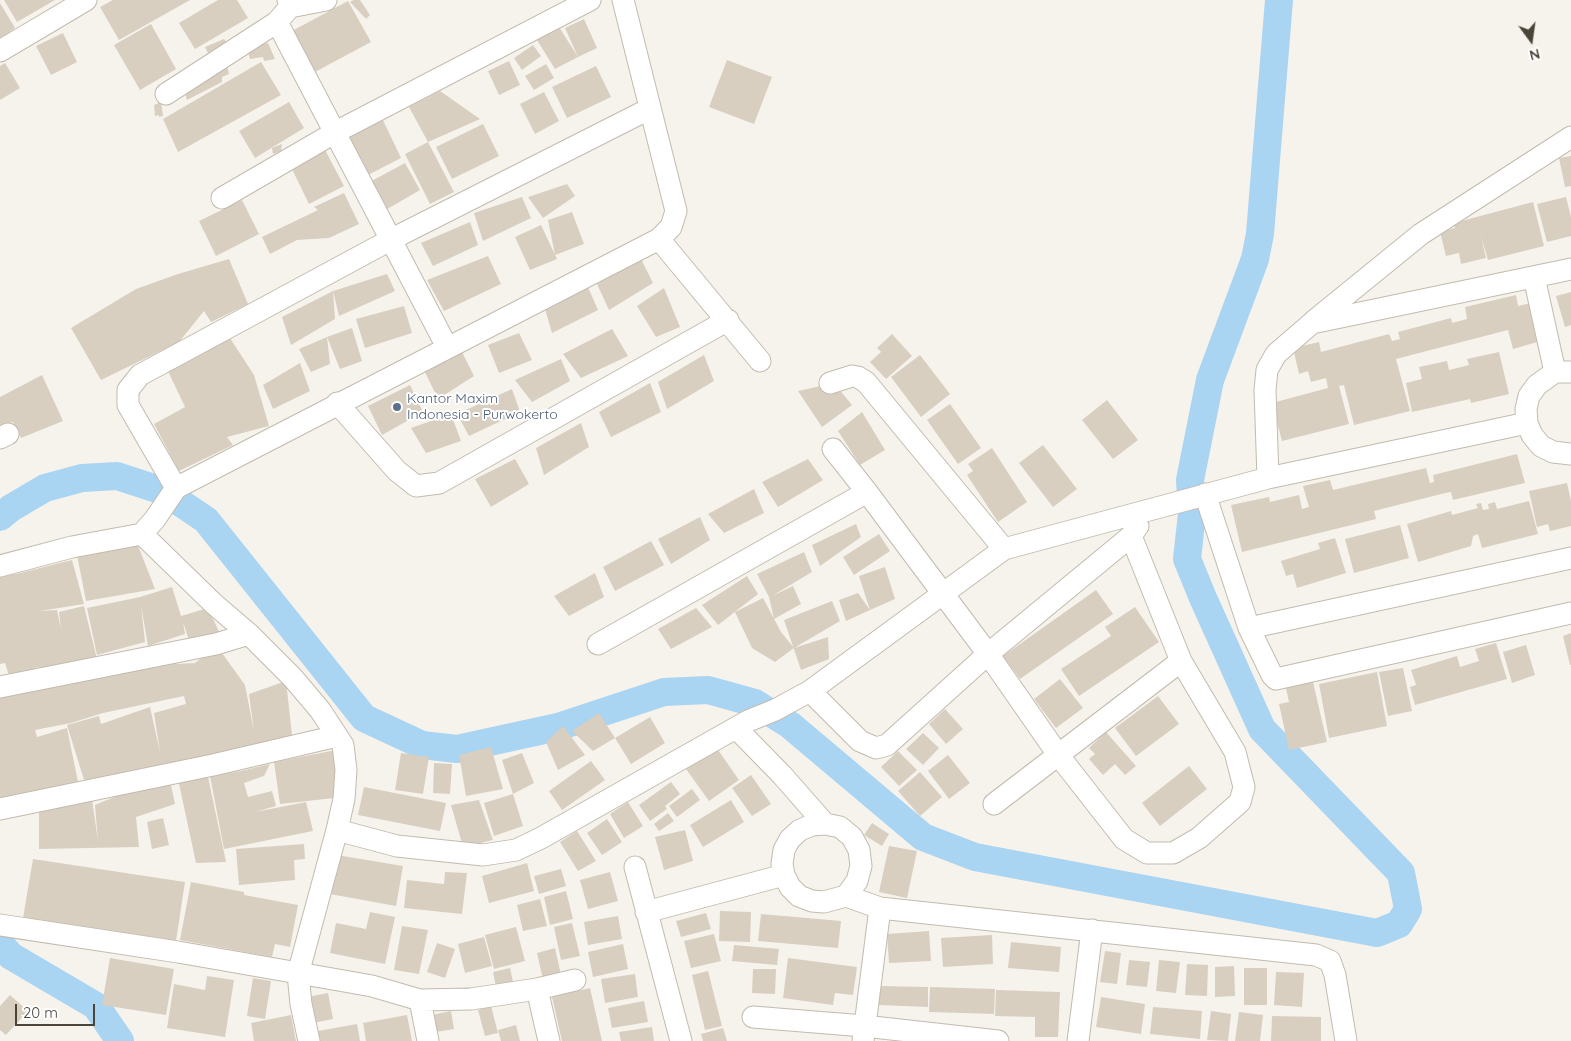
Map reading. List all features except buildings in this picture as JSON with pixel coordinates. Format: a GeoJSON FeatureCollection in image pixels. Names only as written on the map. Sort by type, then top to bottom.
{"type":"FeatureCollection","features":[{"type":"Feature","properties":{"kind":"street"},"geometry":{"type":"LineString","coordinates":[[0,51],[86,0]]}},
{"type":"Feature","properties":{"kind":"street"},"geometry":{"type":"LineString","coordinates":[[166,94],[285,10],[326,0]]}},
{"type":"Feature","properties":{"kind":"street"},"geometry":{"type":"LineString","coordinates":[[222,198],[334,133],[590,0]]}},
{"type":"Feature","properties":{"kind":"street"},"geometry":{"type":"LineString","coordinates":[[0,566],[149,527],[174,490],[337,403],[658,239],[671,226],[676,211],[623,0]]}},
{"type":"Feature","properties":{"kind":"street"},"geometry":{"type":"LineString","coordinates":[[285,10],[334,133],[392,239],[447,347]]}},
{"type":"Feature","properties":{"kind":"street"},"geometry":{"type":"LineString","coordinates":[[174,490],[128,405],[128,390],[140,375],[392,239],[649,109]]}},
{"type":"Feature","properties":{"kind":"street"},"geometry":{"type":"LineString","coordinates":[[1268,478],[1265,390],[1267,370],[1276,354],[1421,234],[1571,136]]}},
{"type":"Feature","properties":{"kind":"street"},"geometry":{"type":"LineString","coordinates":[[658,239],[728,320],[760,361]]}},
{"type":"Feature","properties":{"kind":"street"},"geometry":{"type":"LineString","coordinates":[[1312,323],[1571,269]]}},
{"type":"Feature","properties":{"kind":"street"},"geometry":{"type":"LineString","coordinates":[[1534,277],[1563,372],[1537,385],[1529,396],[1526,409],[1527,423],[1532,435],[1542,446],[1554,452],[1571,454]]}},
{"type":"Feature","properties":{"kind":"street"},"geometry":{"type":"LineString","coordinates":[[337,403],[397,471],[416,486],[439,483],[728,320]]}},
{"type":"Feature","properties":{"kind":"street"},"geometry":{"type":"LineString","coordinates":[[830,383],[852,376],[866,382],[1004,549]]}},
{"type":"Feature","properties":{"kind":"street"},"geometry":{"type":"LineString","coordinates":[[337,830],[398,846],[422,850],[483,855],[516,850],[542,838],[742,724],[775,710],[810,691],[1004,549],[1268,478],[1527,423]]}},
{"type":"Feature","properties":{"kind":"street"},"geometry":{"type":"LineString","coordinates":[[832,449],[867,492],[988,654],[1059,756],[1124,838],[1147,853],[1173,853],[1199,838],[1240,802],[1244,787],[1235,752],[1181,661],[1131,536]]}},
{"type":"Feature","properties":{"kind":"street"},"geometry":{"type":"LineString","coordinates":[[598,644],[867,492]]}},
{"type":"Feature","properties":{"kind":"street"},"geometry":{"type":"LineString","coordinates":[[1199,496],[1249,628],[1272,675],[1278,679],[1571,613]]}},
{"type":"Feature","properties":{"kind":"street"},"geometry":{"type":"LineString","coordinates":[[810,691],[860,741],[876,748],[887,745],[988,654],[1131,536],[1158,507]]}},
{"type":"Feature","properties":{"kind":"street"},"geometry":{"type":"LineString","coordinates":[[149,527],[214,604],[249,634],[293,678],[320,710],[343,745],[346,770],[344,799],[298,974],[301,1004],[309,1041]]}},
{"type":"Feature","properties":{"kind":"street"},"geometry":{"type":"LineString","coordinates":[[1249,628],[1571,558]]}},
{"type":"Feature","properties":{"kind":"street"},"geometry":{"type":"LineString","coordinates":[[0,687],[216,644],[249,634]]}},
{"type":"Feature","properties":{"kind":"street"},"geometry":{"type":"LineString","coordinates":[[994,804],[1181,661]]}},
{"type":"Feature","properties":{"kind":"street"},"geometry":{"type":"LineString","coordinates":[[742,724],[782,775],[825,824]]}},
{"type":"Feature","properties":{"kind":"street"},"geometry":{"type":"LineString","coordinates":[[0,809],[213,765],[337,736]]}},
{"type":"Feature","properties":{"kind":"street"},"geometry":{"type":"LineString","coordinates":[[846,896],[858,881],[861,866],[859,850],[852,837],[840,827],[825,824],[812,825],[800,830],[790,839],[784,850],[782,864],[784,875],[790,887],[799,896],[812,902],[824,902],[846,896],[880,908],[1316,955],[1330,961],[1346,1041]]}},
{"type":"Feature","properties":{"kind":"street"},"geometry":{"type":"LineString","coordinates":[[635,867],[681,1041]]}},
{"type":"Feature","properties":{"kind":"street"},"geometry":{"type":"LineString","coordinates":[[646,912],[784,875]]}},
{"type":"Feature","properties":{"kind":"street"},"geometry":{"type":"LineString","coordinates":[[863,1033],[880,908]]}},
{"type":"Feature","properties":{"kind":"street"},"geometry":{"type":"LineString","coordinates":[[0,925],[178,952],[372,986],[420,1000],[472,1000],[537,990],[575,980]]}},
{"type":"Feature","properties":{"kind":"street"},"geometry":{"type":"LineString","coordinates":[[1078,1041],[1092,930]]}},
{"type":"Feature","properties":{"kind":"street"},"geometry":{"type":"LineString","coordinates":[[537,990],[550,1041]]}},
{"type":"Feature","properties":{"kind":"street"},"geometry":{"type":"LineString","coordinates":[[420,1000],[428,1041]]}},
{"type":"Feature","properties":{"kind":"street"},"geometry":{"type":"LineString","coordinates":[[753,1017],[863,1033],[998,1041]]}},
{"type":"Feature","properties":{"kind":"waterway"},"geometry":{"type":"LineString","coordinates":[[0,517],[11,508],[45,488],[82,478],[117,476],[163,491],[206,520],[364,718],[422,745],[457,749],[558,727],[664,692],[708,690],[755,703],[790,725],[923,837],[975,857],[1377,933],[1399,924],[1408,909],[1401,873],[1262,729],[1187,559],[1192,514],[1190,480],[1210,380],[1255,259],[1260,234],[1279,0]]}},
{"type":"Feature","properties":{"kind":"waterway"},"geometry":{"type":"LineString","coordinates":[[0,944],[11,956],[96,1006],[120,1041]]}},
{"type":"Feature","properties":{"kind":"place","name":"Kantor Maxim Indonesia - Purwokerto"},"geometry":{"type":"Point","coordinates":[397,407]}}]}
